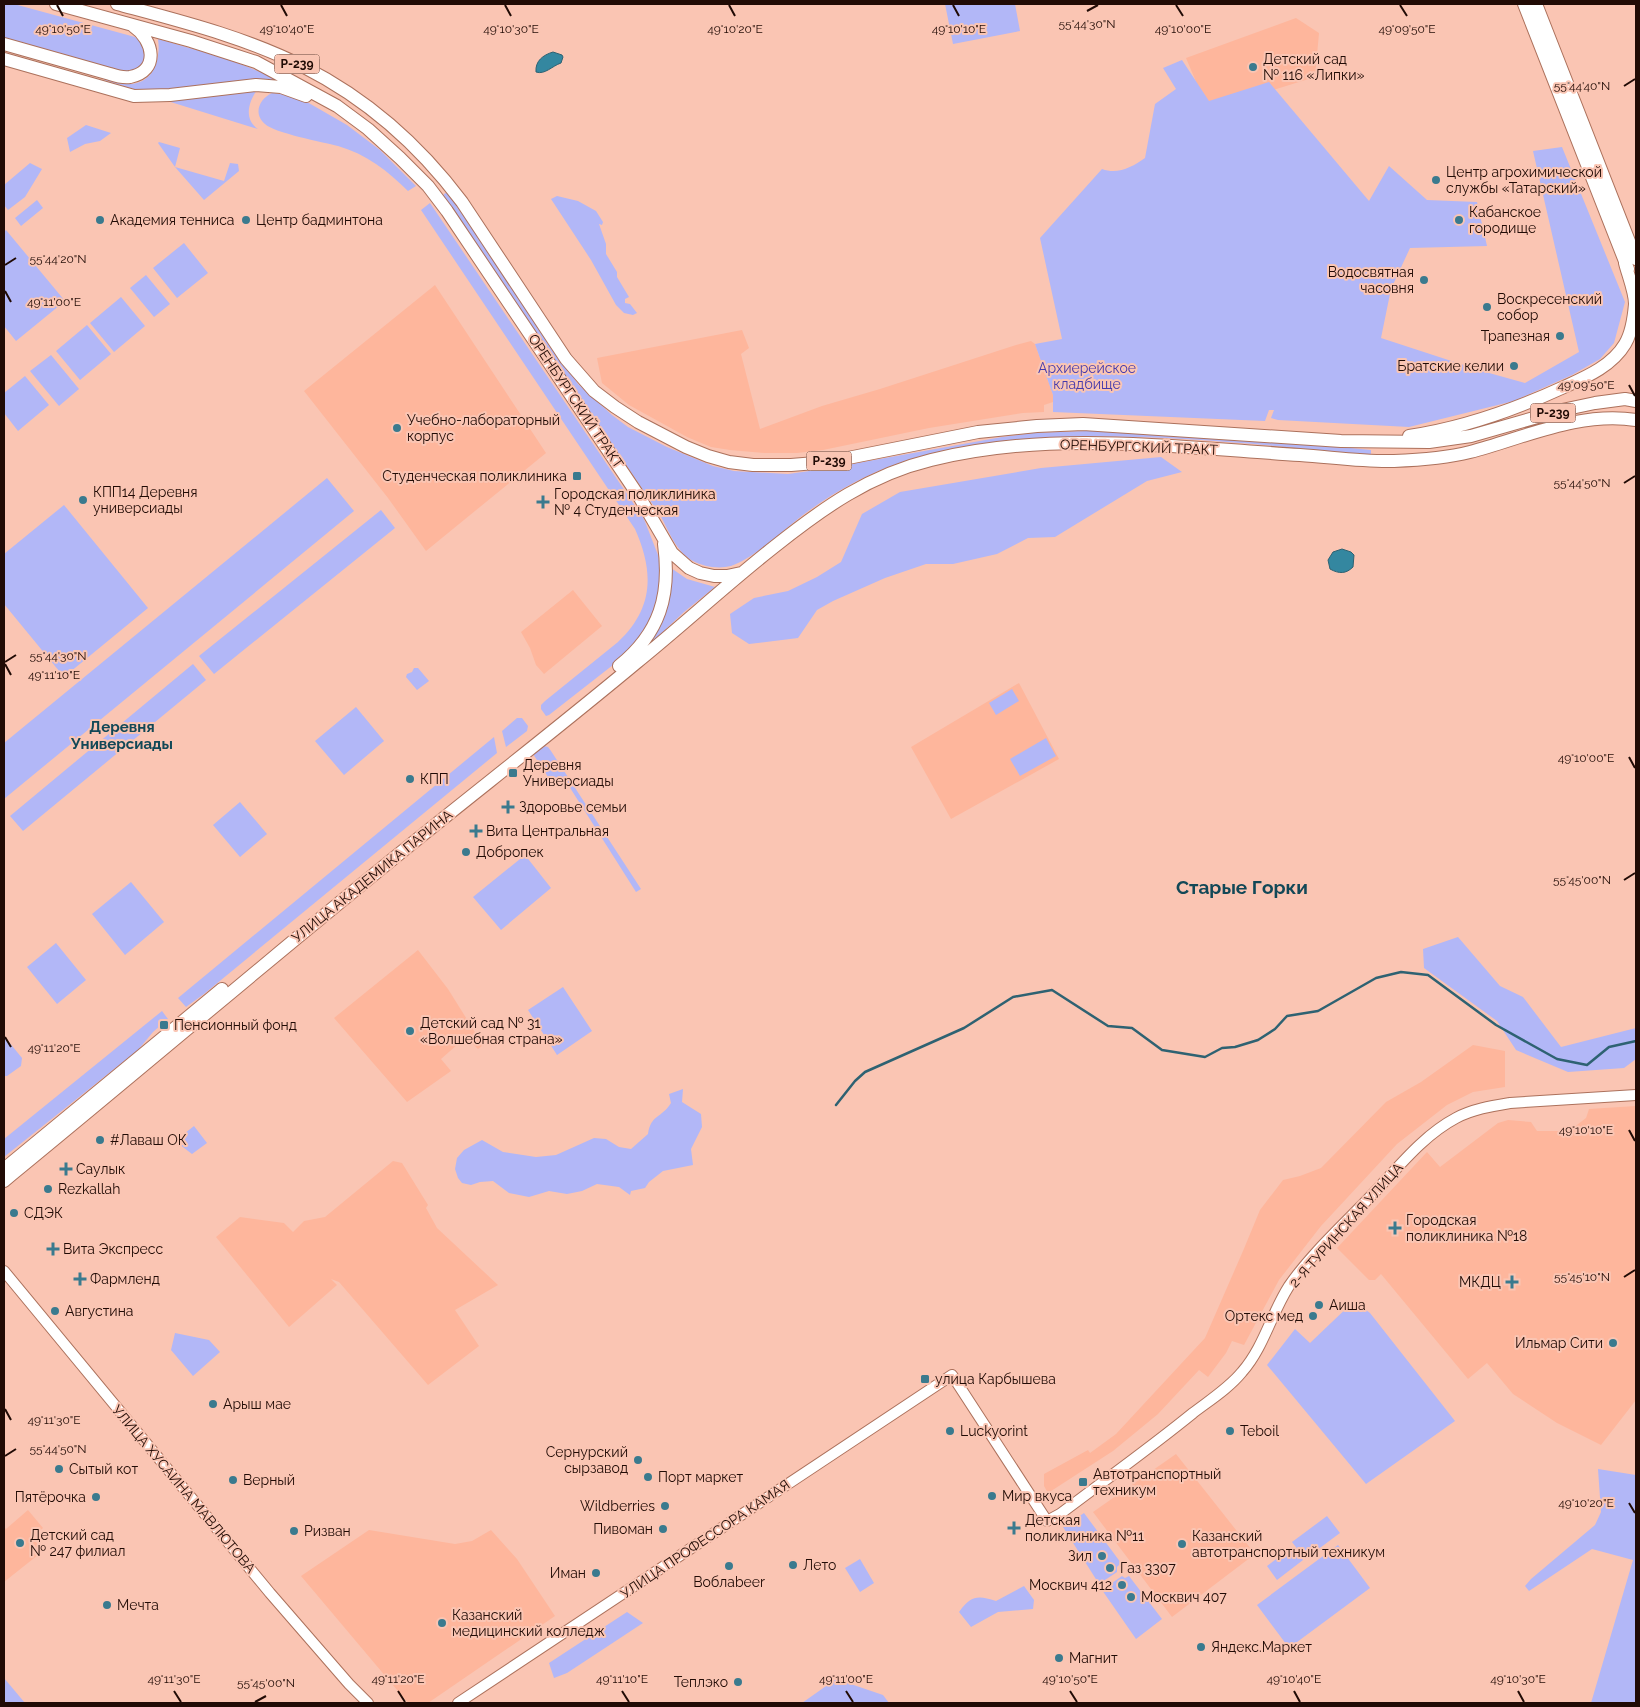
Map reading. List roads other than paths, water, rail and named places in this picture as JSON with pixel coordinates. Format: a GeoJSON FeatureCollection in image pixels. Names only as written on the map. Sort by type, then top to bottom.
{"type":"FeatureCollection","features":[{"type":"Feature","properties":{"kind":"main road","name":"ОРЕНБУРГСКИЙ ТРАКТ"},"geometry":{"type":"LineString","coordinates":[[56,4],[191,40],[256,62],[337,106],[381,141],[428,186],[568,389],[640,498],[663,540],[680,561],[700,573],[721,576],[742,572],[809,519],[843,496],[876,478],[907,466],[984,449],[1032,444],[1091,442],[1392,461],[1465,453],[1593,418],[1616,417],[1636,420]]}},
{"type":"Feature","properties":{"kind":"main road","name":"ОРЕНБУРГСКИЙ ТРАКТ"},"geometry":{"type":"LineString","coordinates":[[119,4],[216,32],[270,52],[305,67],[342,88],[369,108],[404,137],[444,177],[566,359],[594,391],[638,422],[686,447],[729,462],[753,465],[791,465],[828,462],[978,432],[1037,426],[1083,424],[1364,442],[1429,442],[1471,436],[1562,410],[1595,403],[1625,400],[1636,402]]}},
{"type":"Feature","properties":{"kind":"main road"},"geometry":{"type":"LineString","coordinates":[[119,4],[134,6],[148,4]]}},
{"type":"Feature","properties":{"kind":"main road"},"geometry":{"type":"LineString","coordinates":[[1524,4],[1631,261]]}},
{"type":"Feature","properties":{"kind":"main road"},"geometry":{"type":"LineString","coordinates":[[1536,4],[1631,261],[1636,288]]}},
{"type":"Feature","properties":{"kind":"main road"},"geometry":{"type":"LineString","coordinates":[[4,44],[123,78],[130,77],[147,66],[151,54],[145,36],[140,30],[129,23]]}},
{"type":"Feature","properties":{"kind":"main road"},"geometry":{"type":"LineString","coordinates":[[4,59],[134,96],[170,95],[256,85],[281,87],[337,106]]}},
{"type":"Feature","properties":{"kind":"main road"},"geometry":{"type":"LineString","coordinates":[[428,186],[444,177]]}},
{"type":"Feature","properties":{"kind":"main road","name":"ОРЕНБУРГСКИЙ ТРАКТ"},"geometry":{"type":"LineString","coordinates":[[1364,442],[1417,435],[1457,426],[1507,411],[1587,376],[1608,363],[1625,345],[1630,333],[1635,303],[1631,261]]}},
{"type":"Feature","properties":{"kind":"main road","name":"УЛИЦА АКАДЕМИКА ПАРИНА"},"geometry":{"type":"LineString","coordinates":[[4,1182],[112,1086],[502,759],[632,656],[656,623],[662,605],[667,586],[667,566],[663,540]]}},
{"type":"Feature","properties":{"kind":"main road","name":"УЛИЦА АКАДЕМИКА ПАРИНА"},"geometry":{"type":"LineString","coordinates":[[231,987],[638,662],[742,572]]}},
{"type":"Feature","properties":{"kind":"main road","name":"УЛИЦА АКАДЕМИКА ПАРИНА"},"geometry":{"type":"LineString","coordinates":[[4,1169],[112,1086]]}},
{"type":"Feature","properties":{"kind":"street","name":"2-Я ТУРИНСКАЯ УЛИЦА"},"geometry":{"type":"LineString","coordinates":[[952,1374],[1047,1522],[1183,1421],[1242,1373],[1261,1345],[1282,1298],[1298,1274],[1431,1134],[1456,1118],[1487,1107],[1510,1103],[1636,1095]]}},
{"type":"Feature","properties":{"kind":"street","name":"УЛИЦА ХУСАИНА МАВЛЮТОВА"},"geometry":{"type":"LineString","coordinates":[[4,1271],[270,1593],[349,1684],[368,1703]]}},
{"type":"Feature","properties":{"kind":"street","name":"УЛИЦА ПРОФЕССОРА КАМАЯ"},"geometry":{"type":"LineString","coordinates":[[458,1703],[952,1374]]}},
{"type":"Feature","properties":{"kind":"waterway"},"geometry":{"type":"LineString","coordinates":[[836,1105],[855,1081],[865,1072],[964,1028],[1013,997],[1052,990],[1108,1026],[1132,1028],[1162,1050],[1205,1057],[1222,1048],[1235,1047],[1258,1040],[1275,1029],[1287,1016],[1318,1011],[1376,978],[1401,972],[1428,975],[1496,1025],[1557,1059],[1587,1065],[1609,1047],[1636,1041]]}},
{"type":"Feature","properties":{"kind":"place","name":"Детский сад № 116 «Липки»"},"geometry":{"type":"Point","coordinates":[1253,67]}},
{"type":"Feature","properties":{"kind":"place","name":"Центр агрохимической службы «Татарский»"},"geometry":{"type":"Point","coordinates":[1436,180]}},
{"type":"Feature","properties":{"kind":"place","name":"Академия тенниса"},"geometry":{"type":"Point","coordinates":[100,220]}},
{"type":"Feature","properties":{"kind":"place","name":"Центр бадминтона"},"geometry":{"type":"Point","coordinates":[246,220]}},
{"type":"Feature","properties":{"kind":"place","name":"Кабанское городище"},"geometry":{"type":"Point","coordinates":[1459,220]}},
{"type":"Feature","properties":{"kind":"place","name":"Водосвятная часовня"},"geometry":{"type":"Point","coordinates":[1424,280]}},
{"type":"Feature","properties":{"kind":"place","name":"Воскресенский собор"},"geometry":{"type":"Point","coordinates":[1487,307]}},
{"type":"Feature","properties":{"kind":"place","name":"Трапезная"},"geometry":{"type":"Point","coordinates":[1560,336]}},
{"type":"Feature","properties":{"kind":"place","name":"Братские келии"},"geometry":{"type":"Point","coordinates":[1514,366]}},
{"type":"Feature","properties":{"kind":"place","name":"Учебно-лабораторный корпус"},"geometry":{"type":"Point","coordinates":[397,428]}},
{"type":"Feature","properties":{"kind":"place","name":"Студенческая поликлиника"},"geometry":{"type":"Point","coordinates":[577,476]}},
{"type":"Feature","properties":{"kind":"place","name":"КПП14 Деревня универсиады"},"geometry":{"type":"Point","coordinates":[83,500]}},
{"type":"Feature","properties":{"kind":"place","name":"Городская поликлиника № 4 Студенческая"},"geometry":{"type":"Point","coordinates":[543,502]}},
{"type":"Feature","properties":{"kind":"place","name":"Деревня Универсиады"},"geometry":{"type":"Point","coordinates":[513,773]}},
{"type":"Feature","properties":{"kind":"place","name":"КПП"},"geometry":{"type":"Point","coordinates":[410,779]}},
{"type":"Feature","properties":{"kind":"place","name":"Здоровье семьи"},"geometry":{"type":"Point","coordinates":[508,807]}},
{"type":"Feature","properties":{"kind":"place","name":"Вита Центральная"},"geometry":{"type":"Point","coordinates":[476,831]}},
{"type":"Feature","properties":{"kind":"place","name":"Добропек"},"geometry":{"type":"Point","coordinates":[466,852]}},
{"type":"Feature","properties":{"kind":"place","name":"Пенсионный фонд"},"geometry":{"type":"Point","coordinates":[164,1025]}},
{"type":"Feature","properties":{"kind":"place","name":"Детский сад № 31 «Волшебная страна»"},"geometry":{"type":"Point","coordinates":[410,1031]}},
{"type":"Feature","properties":{"kind":"place","name":"#Лаваш ОК"},"geometry":{"type":"Point","coordinates":[100,1140]}},
{"type":"Feature","properties":{"kind":"place","name":"Саулык"},"geometry":{"type":"Point","coordinates":[66,1169]}},
{"type":"Feature","properties":{"kind":"place","name":"Rezkallah"},"geometry":{"type":"Point","coordinates":[48,1189]}},
{"type":"Feature","properties":{"kind":"place","name":"СДЭК"},"geometry":{"type":"Point","coordinates":[14,1213]}},
{"type":"Feature","properties":{"kind":"place","name":"Городская поликлиника №18"},"geometry":{"type":"Point","coordinates":[1395,1228]}},
{"type":"Feature","properties":{"kind":"place","name":"Вита Экспресс"},"geometry":{"type":"Point","coordinates":[53,1249]}},
{"type":"Feature","properties":{"kind":"place","name":"Фармленд"},"geometry":{"type":"Point","coordinates":[80,1279]}},
{"type":"Feature","properties":{"kind":"place","name":"МКДЦ"},"geometry":{"type":"Point","coordinates":[1512,1282]}},
{"type":"Feature","properties":{"kind":"place","name":"Аиша"},"geometry":{"type":"Point","coordinates":[1319,1305]}},
{"type":"Feature","properties":{"kind":"place","name":"Августина"},"geometry":{"type":"Point","coordinates":[55,1311]}},
{"type":"Feature","properties":{"kind":"place","name":"Ортекс мед"},"geometry":{"type":"Point","coordinates":[1313,1316]}},
{"type":"Feature","properties":{"kind":"place","name":"Ильмар Сити"},"geometry":{"type":"Point","coordinates":[1613,1343]}},
{"type":"Feature","properties":{"kind":"place","name":"улица Карбышева"},"geometry":{"type":"Point","coordinates":[925,1379]}},
{"type":"Feature","properties":{"kind":"place","name":"Арыш мае"},"geometry":{"type":"Point","coordinates":[213,1404]}},
{"type":"Feature","properties":{"kind":"place","name":"Luckyorint"},"geometry":{"type":"Point","coordinates":[950,1431]}},
{"type":"Feature","properties":{"kind":"place","name":"Teboil"},"geometry":{"type":"Point","coordinates":[1230,1431]}},
{"type":"Feature","properties":{"kind":"place","name":"Сернурский сырзавод"},"geometry":{"type":"Point","coordinates":[638,1460]}},
{"type":"Feature","properties":{"kind":"place","name":"Сытый кот"},"geometry":{"type":"Point","coordinates":[59,1469]}},
{"type":"Feature","properties":{"kind":"place","name":"Порт маркет"},"geometry":{"type":"Point","coordinates":[648,1477]}},
{"type":"Feature","properties":{"kind":"place","name":"Верный"},"geometry":{"type":"Point","coordinates":[233,1480]}},
{"type":"Feature","properties":{"kind":"place","name":"Автотранспортный техникум"},"geometry":{"type":"Point","coordinates":[1083,1482]}},
{"type":"Feature","properties":{"kind":"place","name":"Мир вкуса"},"geometry":{"type":"Point","coordinates":[992,1496]}},
{"type":"Feature","properties":{"kind":"place","name":"Пятёрочка"},"geometry":{"type":"Point","coordinates":[96,1497]}},
{"type":"Feature","properties":{"kind":"place","name":"Wildberries"},"geometry":{"type":"Point","coordinates":[665,1506]}},
{"type":"Feature","properties":{"kind":"place","name":"Детская поликлиника №11"},"geometry":{"type":"Point","coordinates":[1014,1528]}},
{"type":"Feature","properties":{"kind":"place","name":"Пивоман"},"geometry":{"type":"Point","coordinates":[663,1529]}},
{"type":"Feature","properties":{"kind":"place","name":"Ризван"},"geometry":{"type":"Point","coordinates":[294,1531]}},
{"type":"Feature","properties":{"kind":"place","name":"Детский сад № 247 филиал"},"geometry":{"type":"Point","coordinates":[20,1543]}},
{"type":"Feature","properties":{"kind":"place","name":"Казанский автотранспортный техникум"},"geometry":{"type":"Point","coordinates":[1182,1544]}},
{"type":"Feature","properties":{"kind":"place","name":"Зил"},"geometry":{"type":"Point","coordinates":[1102,1556]}},
{"type":"Feature","properties":{"kind":"place","name":"Лето"},"geometry":{"type":"Point","coordinates":[793,1565]}},
{"type":"Feature","properties":{"kind":"place","name":"Воблаbeer"},"geometry":{"type":"Point","coordinates":[729,1566]}},
{"type":"Feature","properties":{"kind":"place","name":"Газ 3307"},"geometry":{"type":"Point","coordinates":[1110,1568]}},
{"type":"Feature","properties":{"kind":"place","name":"Иман"},"geometry":{"type":"Point","coordinates":[596,1573]}},
{"type":"Feature","properties":{"kind":"place","name":"Москвич 412"},"geometry":{"type":"Point","coordinates":[1122,1585]}},
{"type":"Feature","properties":{"kind":"place","name":"Москвич 407"},"geometry":{"type":"Point","coordinates":[1131,1597]}},
{"type":"Feature","properties":{"kind":"place","name":"Мечта"},"geometry":{"type":"Point","coordinates":[107,1605]}},
{"type":"Feature","properties":{"kind":"place","name":"Казанский медицинский колледж"},"geometry":{"type":"Point","coordinates":[442,1623]}},
{"type":"Feature","properties":{"kind":"place","name":"Яндекс.Маркет"},"geometry":{"type":"Point","coordinates":[1201,1647]}},
{"type":"Feature","properties":{"kind":"place","name":"Магнит"},"geometry":{"type":"Point","coordinates":[1059,1658]}},
{"type":"Feature","properties":{"kind":"place","name":"Теплэко"},"geometry":{"type":"Point","coordinates":[738,1682]}},
{"type":"Feature","properties":{"kind":"district","name":"Деревня Универсиады"},"geometry":{"type":"Point","coordinates":[122,736]}},
{"type":"Feature","properties":{"kind":"district","name":"Старые Горки"},"geometry":{"type":"Point","coordinates":[1242,887]}},
{"type":"Feature","properties":{"kind":"park label","name":"Архиерейское кладбище"},"geometry":{"type":"Point","coordinates":[1087,376]}}]}
